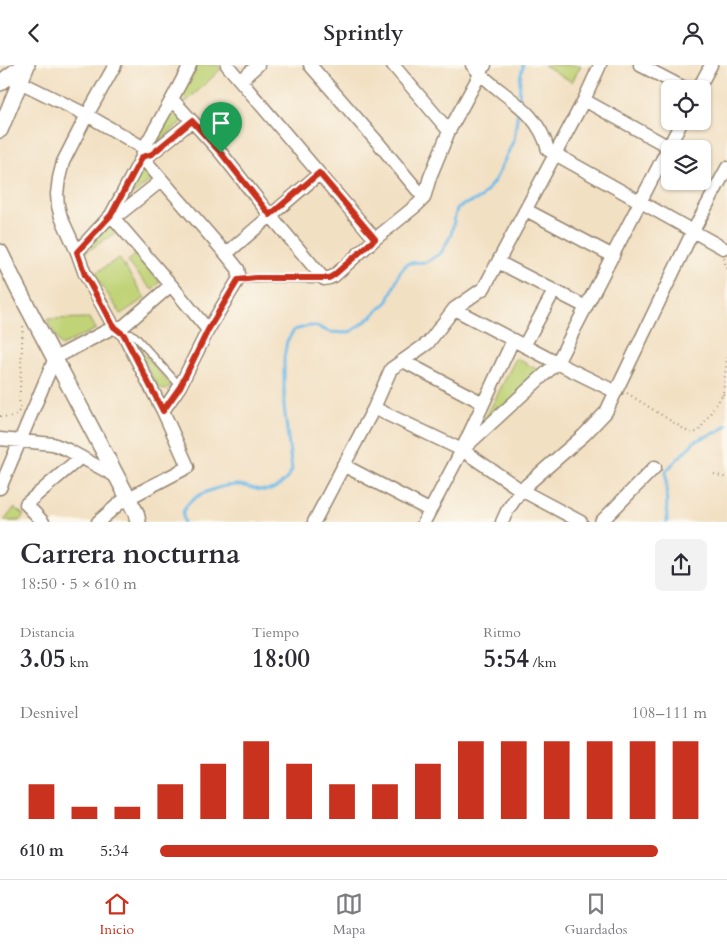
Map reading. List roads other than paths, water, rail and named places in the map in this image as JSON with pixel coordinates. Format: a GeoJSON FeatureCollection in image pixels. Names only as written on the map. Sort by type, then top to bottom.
{"type":"FeatureCollection","features":[{"type":"Feature","properties":{"kind":"street"},"geometry":{"type":"LineString","coordinates":[[0,130],[7,78],[25,65]]}},
{"type":"Feature","properties":{"kind":"street"},"geometry":{"type":"LineString","coordinates":[[98,521],[116,505],[188,467],[163,411],[119,331],[85,275],[58,206],[57,186],[63,162],[115,65]]}},
{"type":"Feature","properties":{"kind":"street"},"geometry":{"type":"LineString","coordinates":[[77,252],[111,215],[190,65]]}},
{"type":"Feature","properties":{"kind":"street"},"geometry":{"type":"LineString","coordinates":[[227,65],[375,239]]}},
{"type":"Feature","properties":{"kind":"street"},"geometry":{"type":"LineString","coordinates":[[241,80],[258,65]]}},
{"type":"Feature","properties":{"kind":"street"},"geometry":{"type":"LineString","coordinates":[[310,65],[424,199]]}},
{"type":"Feature","properties":{"kind":"street"},"geometry":{"type":"LineString","coordinates":[[393,65],[449,131]]}},
{"type":"Feature","properties":{"kind":"street"},"geometry":{"type":"LineString","coordinates":[[318,520],[343,465],[374,408],[392,369],[428,343],[454,309],[484,288],[584,100],[600,65]]}},
{"type":"Feature","properties":{"kind":"street"},"geometry":{"type":"LineString","coordinates":[[640,65],[669,80]]}},
{"type":"Feature","properties":{"kind":"street"},"geometry":{"type":"LineString","coordinates":[[703,80],[711,65]]}},
{"type":"Feature","properties":{"kind":"street"},"geometry":{"type":"LineString","coordinates":[[172,99],[221,153],[324,279],[334,275],[424,199],[436,160],[479,68],[532,117],[540,128],[548,150],[723,248]]}},
{"type":"Feature","properties":{"kind":"street"},"geometry":{"type":"LineString","coordinates":[[7,78],[87,115],[143,152],[152,154],[192,121]]}},
{"type":"Feature","properties":{"kind":"street"},"geometry":{"type":"LineString","coordinates":[[584,100],[661,143]]}},
{"type":"Feature","properties":{"kind":"street"},"geometry":{"type":"LineString","coordinates":[[143,152],[162,180],[238,269],[239,274],[238,280],[208,330],[180,387],[163,411]]}},
{"type":"Feature","properties":{"kind":"street"},"geometry":{"type":"LineString","coordinates":[[462,450],[557,363],[661,162]]}},
{"type":"Feature","properties":{"kind":"street"},"geometry":{"type":"LineString","coordinates":[[502,521],[521,490],[584,435],[606,412],[693,231],[727,168]]}},
{"type":"Feature","properties":{"kind":"street"},"geometry":{"type":"LineString","coordinates":[[226,255],[319,173]]}},
{"type":"Feature","properties":{"kind":"street"},"geometry":{"type":"LineString","coordinates":[[111,215],[122,212],[162,180]]}},
{"type":"Feature","properties":{"kind":"street"},"geometry":{"type":"LineString","coordinates":[[526,210],[613,256]]}},
{"type":"Feature","properties":{"kind":"street"},"geometry":{"type":"LineString","coordinates":[[111,215],[208,330]]}},
{"type":"Feature","properties":{"kind":"street"},"geometry":{"type":"LineString","coordinates":[[0,252],[136,513],[138,521]]}},
{"type":"Feature","properties":{"kind":"street"},"geometry":{"type":"LineString","coordinates":[[498,262],[586,307]]}},
{"type":"Feature","properties":{"kind":"street"},"geometry":{"type":"LineString","coordinates":[[0,488],[55,358],[119,331],[121,327],[171,285]]}},
{"type":"Feature","properties":{"kind":"street"},"geometry":{"type":"LineString","coordinates":[[343,465],[427,516],[462,450],[483,403],[518,343],[554,291]]}},
{"type":"Feature","properties":{"kind":"street"},"geometry":{"type":"LineString","coordinates":[[454,309],[557,363],[617,390]]}},
{"type":"Feature","properties":{"kind":"street"},"geometry":{"type":"LineString","coordinates":[[403,361],[483,403]]}},
{"type":"Feature","properties":{"kind":"street"},"geometry":{"type":"LineString","coordinates":[[374,408],[462,450],[521,490],[582,521]]}},
{"type":"Feature","properties":{"kind":"street"},"geometry":{"type":"LineString","coordinates":[[0,439],[53,444],[117,477]]}},
{"type":"Feature","properties":{"kind":"street"},"geometry":{"type":"LineString","coordinates":[[42,521],[26,504],[80,457]]}},
{"type":"Feature","properties":{"kind":"street"},"geometry":{"type":"LineString","coordinates":[[601,521],[655,467]]}},
{"type":"Feature","properties":{"kind":"lane"},"geometry":{"type":"LineString","coordinates":[[238,280],[282,277],[324,279]]}},
{"type":"Feature","properties":{"kind":"lane"},"geometry":{"type":"LineString","coordinates":[[119,331],[132,333],[180,387]]}},
{"type":"Feature","properties":{"kind":"waterway"},"geometry":{"type":"LineString","coordinates":[[519,101],[523,65]]}},
{"type":"Feature","properties":{"kind":"waterway"},"geometry":{"type":"LineString","coordinates":[[184,522],[183,513],[187,505],[208,491],[232,485],[269,490],[279,486],[287,479],[292,470],[284,406],[284,358],[287,341],[294,330],[309,326],[315,326],[330,332],[345,333],[352,331],[370,318],[388,301],[404,267],[409,263],[426,262],[441,253],[451,235],[457,209],[481,198],[495,180],[514,140],[518,110]]}},
{"type":"Feature","properties":{"kind":"waterway"},"geometry":{"type":"LineString","coordinates":[[667,522],[666,471],[695,441],[720,431],[727,425]]}}]}
